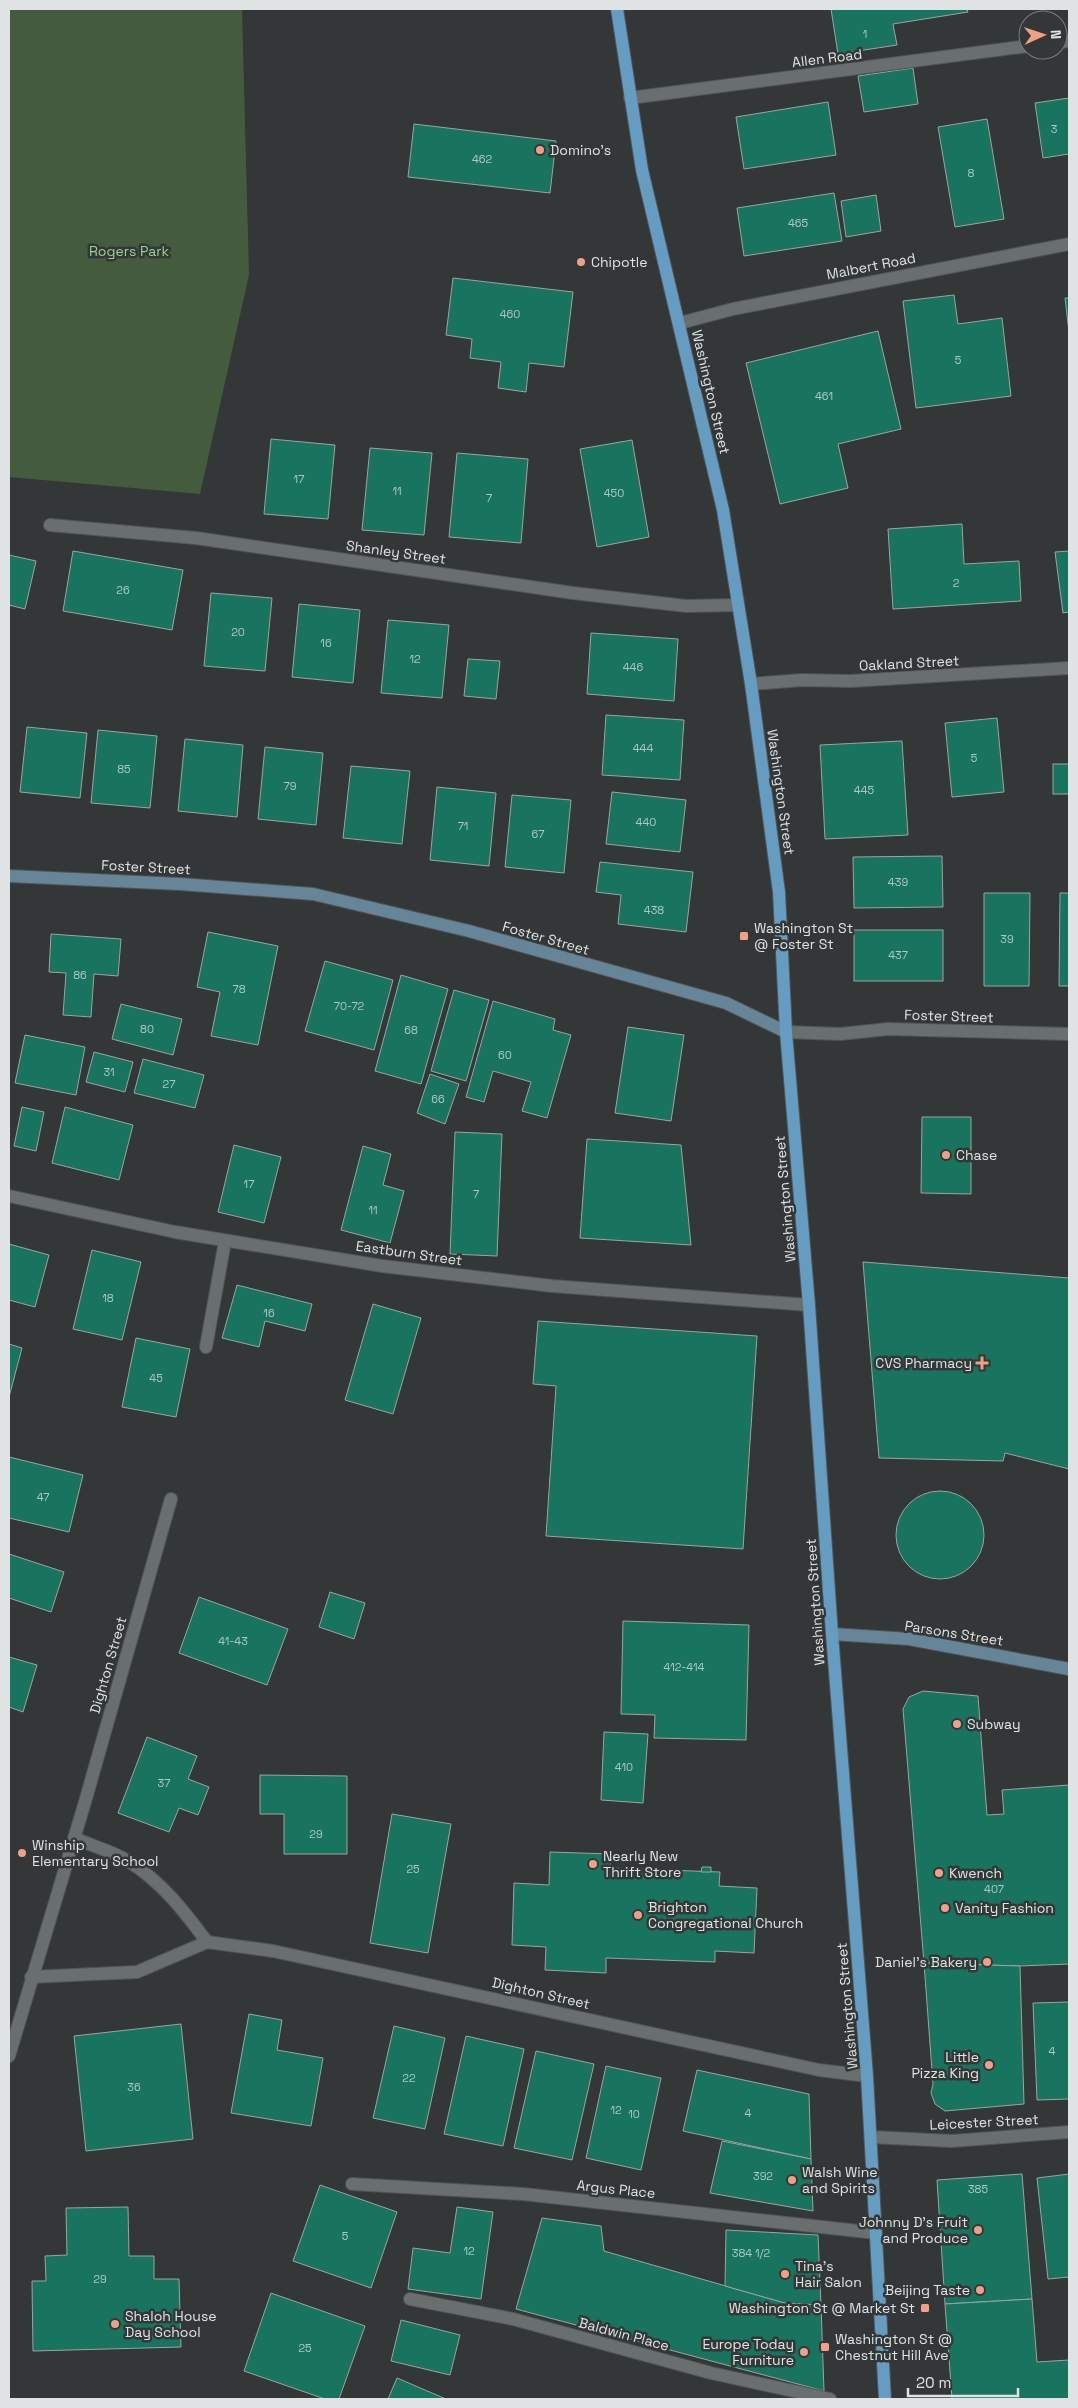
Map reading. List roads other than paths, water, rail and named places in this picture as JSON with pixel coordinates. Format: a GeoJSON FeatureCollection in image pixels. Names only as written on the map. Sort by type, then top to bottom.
{"type":"FeatureCollection","features":[{"type":"Feature","properties":{"kind":"main road","name":"Washington Street"},"geometry":{"type":"LineString","coordinates":[[617,9],[642,170],[680,323],[723,510],[751,684],[779,892],[786,1032],[809,1304],[832,1634],[868,2076],[885,2399]]}},
{"type":"Feature","properties":{"kind":"street","name":"Allen Road"},"geometry":{"type":"LineString","coordinates":[[630,98],[1018,47]]}},
{"type":"Feature","properties":{"kind":"street","name":"Malbert Road"},"geometry":{"type":"LineString","coordinates":[[680,323],[733,309],[1069,244]]}},
{"type":"Feature","properties":{"kind":"street","name":"Shanley Street"},"geometry":{"type":"LineString","coordinates":[[50,525],[196,538],[573,593],[686,606],[738,605]]}},
{"type":"Feature","properties":{"kind":"street","name":"Oakland Street"},"geometry":{"type":"LineString","coordinates":[[751,684],[802,680],[851,682],[1069,668]]}},
{"type":"Feature","properties":{"kind":"street","name":"Foster Street"},"geometry":{"type":"LineString","coordinates":[[9,876],[180,884],[313,894],[469,930],[726,1003],[786,1032],[840,1034],[888,1029],[1069,1034]]}},
{"type":"Feature","properties":{"kind":"street","name":"Eastburn Street"},"geometry":{"type":"LineString","coordinates":[[9,1196],[225,1241],[382,1266],[552,1286],[809,1304]]}},
{"type":"Feature","properties":{"kind":"street"},"geometry":{"type":"LineString","coordinates":[[206,1347],[225,1241]]}},
{"type":"Feature","properties":{"kind":"street","name":"Dighton Street"},"geometry":{"type":"LineString","coordinates":[[9,2056],[74,1838],[171,1499]]}},
{"type":"Feature","properties":{"kind":"street","name":"Parsons Street"},"geometry":{"type":"LineString","coordinates":[[832,1634],[909,1638],[1069,1669]]}},
{"type":"Feature","properties":{"kind":"street"},"geometry":{"type":"LineString","coordinates":[[31,1978],[137,1972],[207,1942],[173,1899],[128,1861],[74,1838]]}},
{"type":"Feature","properties":{"kind":"street","name":"Dighton Street"},"geometry":{"type":"LineString","coordinates":[[207,1942],[273,1951],[820,2070],[868,2076]]}},
{"type":"Feature","properties":{"kind":"street","name":"Leicester Street"},"geometry":{"type":"LineString","coordinates":[[871,2137],[952,2141],[1069,2132]]}},
{"type":"Feature","properties":{"kind":"street","name":"Argus Place"},"geometry":{"type":"LineString","coordinates":[[352,2184],[523,2194],[876,2233]]}},
{"type":"Feature","properties":{"kind":"street","name":"Baldwin Place"},"geometry":{"type":"LineString","coordinates":[[410,2299],[514,2320],[711,2373],[830,2399]]}},
{"type":"Feature","properties":{"kind":"place","name":"Domino's"},"geometry":{"type":"Point","coordinates":[540,150]}},
{"type":"Feature","properties":{"kind":"place","name":"Chipotle"},"geometry":{"type":"Point","coordinates":[581,262]}},
{"type":"Feature","properties":{"kind":"place","name":"Washington St @ Foster St"},"geometry":{"type":"Point","coordinates":[744,936]}},
{"type":"Feature","properties":{"kind":"place","name":"Chase"},"geometry":{"type":"Point","coordinates":[946,1155]}},
{"type":"Feature","properties":{"kind":"place","name":"CVS Pharmacy"},"geometry":{"type":"Point","coordinates":[982,1363]}},
{"type":"Feature","properties":{"kind":"place","name":"Subway"},"geometry":{"type":"Point","coordinates":[957,1724]}},
{"type":"Feature","properties":{"kind":"place","name":"Winship Elementary School"},"geometry":{"type":"Point","coordinates":[22,1853]}},
{"type":"Feature","properties":{"kind":"place","name":"Nearly New Thrift Store"},"geometry":{"type":"Point","coordinates":[593,1864]}},
{"type":"Feature","properties":{"kind":"place","name":"Kwench"},"geometry":{"type":"Point","coordinates":[939,1873]}},
{"type":"Feature","properties":{"kind":"place","name":"Vanity Fashion"},"geometry":{"type":"Point","coordinates":[945,1908]}},
{"type":"Feature","properties":{"kind":"place","name":"Brighton Congregational Church"},"geometry":{"type":"Point","coordinates":[638,1915]}},
{"type":"Feature","properties":{"kind":"place","name":"Daniel's Bakery"},"geometry":{"type":"Point","coordinates":[987,1962]}},
{"type":"Feature","properties":{"kind":"place","name":"Little Pizza King"},"geometry":{"type":"Point","coordinates":[989,2065]}},
{"type":"Feature","properties":{"kind":"place","name":"Walsh Wine and Spirits"},"geometry":{"type":"Point","coordinates":[792,2180]}},
{"type":"Feature","properties":{"kind":"place","name":"Johnny D's Fruit and Produce"},"geometry":{"type":"Point","coordinates":[978,2230]}},
{"type":"Feature","properties":{"kind":"place","name":"Tina's Hair Salon"},"geometry":{"type":"Point","coordinates":[785,2274]}},
{"type":"Feature","properties":{"kind":"place","name":"Beijing Taste"},"geometry":{"type":"Point","coordinates":[980,2290]}},
{"type":"Feature","properties":{"kind":"place","name":"Washington St @ Market St"},"geometry":{"type":"Point","coordinates":[925,2308]}},
{"type":"Feature","properties":{"kind":"place","name":"Shaloh House Day School"},"geometry":{"type":"Point","coordinates":[115,2324]}},
{"type":"Feature","properties":{"kind":"place","name":"Washington St @ Chestnut Hill Ave"},"geometry":{"type":"Point","coordinates":[825,2347]}},
{"type":"Feature","properties":{"kind":"place","name":"Europe Today Furniture"},"geometry":{"type":"Point","coordinates":[804,2352]}},
{"type":"Feature","properties":{"kind":"park label","name":"Rogers Park"},"geometry":{"type":"Point","coordinates":[129,251]}}]}
